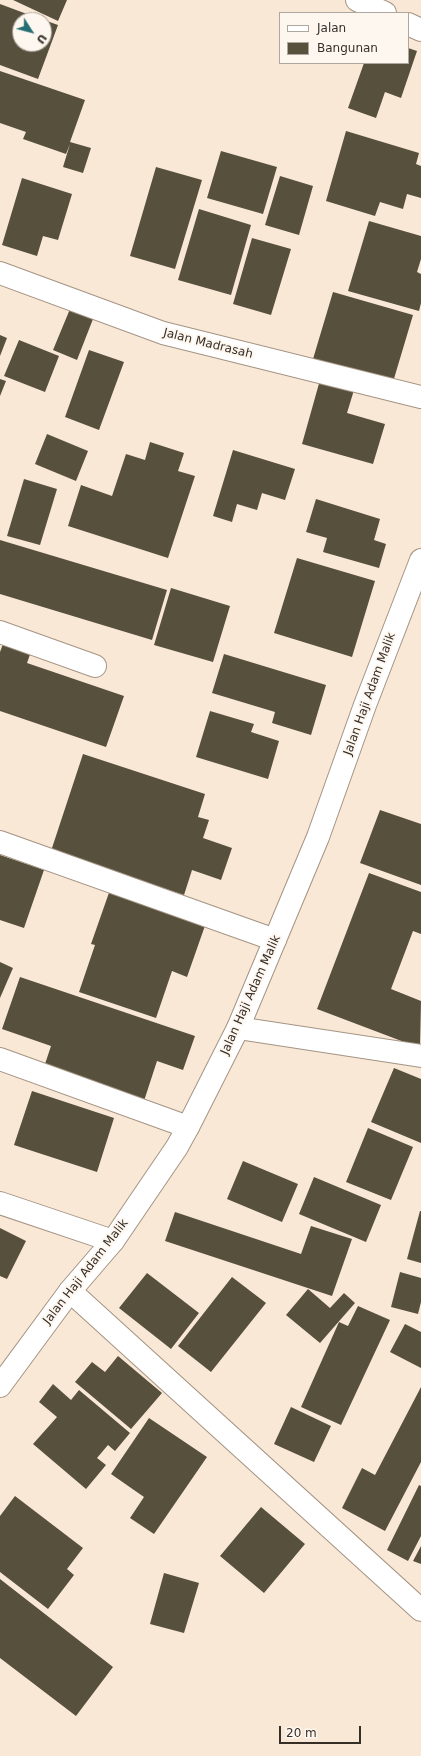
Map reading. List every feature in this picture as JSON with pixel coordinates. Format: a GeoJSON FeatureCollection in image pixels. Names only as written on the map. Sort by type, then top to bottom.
{"type":"FeatureCollection","features":[{"type":"Feature","properties":{"kind":"street"},"geometry":{"type":"LineString","coordinates":[[357,0],[383,12]]}},
{"type":"Feature","properties":{"kind":"street"},"geometry":{"type":"LineString","coordinates":[[409,24],[421,30]]}},
{"type":"Feature","properties":{"kind":"street","name":"Jalan Madrasah"},"geometry":{"type":"LineString","coordinates":[[0,273],[163,333],[421,397]]}},
{"type":"Feature","properties":{"kind":"street","name":"Jalan Haji Adam Malik"},"geometry":{"type":"LineString","coordinates":[[0,1386],[70,1291],[113,1241],[177,1148],[188,1127],[238,1028],[318,837],[368,698],[421,560]]}},
{"type":"Feature","properties":{"kind":"street"},"geometry":{"type":"LineString","coordinates":[[0,632],[95,666]]}},
{"type":"Feature","properties":{"kind":"street"},"geometry":{"type":"LineString","coordinates":[[0,842],[275,940]]}},
{"type":"Feature","properties":{"kind":"street"},"geometry":{"type":"LineString","coordinates":[[238,1028],[421,1056]]}},
{"type":"Feature","properties":{"kind":"street"},"geometry":{"type":"LineString","coordinates":[[0,1059],[188,1127]]}},
{"type":"Feature","properties":{"kind":"street"},"geometry":{"type":"LineString","coordinates":[[0,1203],[113,1241]]}},
{"type":"Feature","properties":{"kind":"street"},"geometry":{"type":"LineString","coordinates":[[70,1291],[421,1610]]}},
{"type":"Feature","properties":{"kind":"building"},"geometry":{"type":"Polygon","coordinates":[[[13,0],[67,0],[58,21],[52,18],[52,12],[39,12],[13,0]]]}},
{"type":"Feature","properties":{"kind":"building"},"geometry":{"type":"Polygon","coordinates":[[[0,4],[22,12],[12,12],[12,52],[48,52],[38,79],[0,65],[0,4]]]}},
{"type":"Feature","properties":{"kind":"building"},"geometry":{"type":"Polygon","coordinates":[[[52,23],[58,25],[52,41],[52,23]]]}},
{"type":"Feature","properties":{"kind":"building"},"geometry":{"type":"Polygon","coordinates":[[[409,48],[417,51],[401,98],[385,92],[376,118],[348,108],[364,64],[409,64],[409,48]]]}},
{"type":"Feature","properties":{"kind":"building"},"geometry":{"type":"Polygon","coordinates":[[[0,71],[85,100],[70,142],[91,148],[83,173],[63,167],[70,144],[66,154],[23,139],[26,132],[0,123],[0,71]]]}},
{"type":"Feature","properties":{"kind":"building"},"geometry":{"type":"Polygon","coordinates":[[[346,131],[419,153],[416,164],[421,166],[421,198],[407,194],[403,209],[380,202],[375,216],[326,201],[346,131]]]}},
{"type":"Feature","properties":{"kind":"building"},"geometry":{"type":"Polygon","coordinates":[[[221,151],[277,167],[263,214],[207,198],[221,151]]]}},
{"type":"Feature","properties":{"kind":"building"},"geometry":{"type":"Polygon","coordinates":[[[156,167],[202,180],[175,269],[130,256],[156,167]]]}},
{"type":"Feature","properties":{"kind":"building"},"geometry":{"type":"Polygon","coordinates":[[[280,176],[313,186],[299,235],[265,225],[280,176]]]}},
{"type":"Feature","properties":{"kind":"building"},"geometry":{"type":"Polygon","coordinates":[[[22,178],[72,194],[58,240],[43,236],[37,256],[2,245],[22,178]]]}},
{"type":"Feature","properties":{"kind":"building"},"geometry":{"type":"Polygon","coordinates":[[[199,209],[251,225],[231,295],[178,280],[199,209]]]}},
{"type":"Feature","properties":{"kind":"building"},"geometry":{"type":"Polygon","coordinates":[[[369,221],[421,236],[421,259],[417,272],[421,274],[421,303],[419,311],[348,291],[369,221]]]}},
{"type":"Feature","properties":{"kind":"building"},"geometry":{"type":"Polygon","coordinates":[[[252,238],[291,249],[271,315],[233,304],[252,238]]]}},
{"type":"Feature","properties":{"kind":"building"},"geometry":{"type":"Polygon","coordinates":[[[333,292],[413,315],[393,382],[313,359],[333,292]]]}},
{"type":"Feature","properties":{"kind":"building"},"geometry":{"type":"Polygon","coordinates":[[[70,309],[93,319],[77,360],[53,350],[70,309]]]}},
{"type":"Feature","properties":{"kind":"building"},"geometry":{"type":"Polygon","coordinates":[[[0,335],[7,338],[0,356],[0,335]]]}},
{"type":"Feature","properties":{"kind":"building"},"geometry":{"type":"Polygon","coordinates":[[[19,340],[59,356],[45,392],[4,376],[19,340]]]}},
{"type":"Feature","properties":{"kind":"building"},"geometry":{"type":"Polygon","coordinates":[[[89,350],[124,362],[99,430],[65,417],[89,350]]]}},
{"type":"Feature","properties":{"kind":"building"},"geometry":{"type":"Polygon","coordinates":[[[0,379],[6,381],[0,396],[0,379]]]}},
{"type":"Feature","properties":{"kind":"building"},"geometry":{"type":"Polygon","coordinates":[[[320,380],[354,390],[347,413],[385,424],[373,464],[302,444],[320,380]]]}},
{"type":"Feature","properties":{"kind":"building"},"geometry":{"type":"Polygon","coordinates":[[[47,434],[88,451],[76,481],[35,464],[47,434]]]}},
{"type":"Feature","properties":{"kind":"building"},"geometry":{"type":"Polygon","coordinates":[[[150,442],[184,453],[178,471],[195,476],[168,558],[68,526],[81,485],[112,496],[126,454],[145,460],[150,442]]]}},
{"type":"Feature","properties":{"kind":"building"},"geometry":{"type":"Polygon","coordinates":[[[233,450],[295,469],[285,500],[262,493],[257,510],[237,504],[232,522],[213,516],[233,450]]]}},
{"type":"Feature","properties":{"kind":"building"},"geometry":{"type":"Polygon","coordinates":[[[24,479],[57,489],[40,545],[7,536],[24,479]]]}},
{"type":"Feature","properties":{"kind":"building"},"geometry":{"type":"Polygon","coordinates":[[[316,499],[380,519],[374,540],[386,544],[379,568],[323,552],[327,538],[306,532],[316,499]]]}},
{"type":"Feature","properties":{"kind":"building"},"geometry":{"type":"Polygon","coordinates":[[[0,540],[167,590],[152,640],[0,594],[0,540]]]}},
{"type":"Feature","properties":{"kind":"building"},"geometry":{"type":"Polygon","coordinates":[[[297,558],[375,581],[352,657],[274,633],[297,558]]]}},
{"type":"Feature","properties":{"kind":"building"},"geometry":{"type":"Polygon","coordinates":[[[171,588],[230,606],[213,662],[154,645],[171,588]]]}},
{"type":"Feature","properties":{"kind":"building"},"geometry":{"type":"Polygon","coordinates":[[[6,636],[33,646],[27,663],[124,696],[106,747],[0,711],[0,652],[6,636]]]}},
{"type":"Feature","properties":{"kind":"building"},"geometry":{"type":"Polygon","coordinates":[[[224,654],[326,685],[311,735],[272,723],[275,712],[212,693],[224,654]]]}},
{"type":"Feature","properties":{"kind":"building"},"geometry":{"type":"Polygon","coordinates":[[[210,711],[254,724],[251,732],[279,741],[268,779],[196,757],[210,711]]]}},
{"type":"Feature","properties":{"kind":"building"},"geometry":{"type":"Polygon","coordinates":[[[83,754],[205,794],[198,817],[209,820],[203,838],[232,848],[221,880],[192,870],[184,895],[51,851],[83,754]]]}},
{"type":"Feature","properties":{"kind":"building"},"geometry":{"type":"Polygon","coordinates":[[[380,810],[421,824],[421,885],[360,863],[380,810]]]}},
{"type":"Feature","properties":{"kind":"building"},"geometry":{"type":"Polygon","coordinates":[[[0,855],[44,870],[24,928],[0,920],[0,855]]]}},
{"type":"Feature","properties":{"kind":"building"},"geometry":{"type":"Polygon","coordinates":[[[369,873],[421,892],[421,934],[413,931],[391,989],[421,1001],[420,1048],[317,1009],[369,873]]]}},
{"type":"Feature","properties":{"kind":"building"},"geometry":{"type":"Polygon","coordinates":[[[111,887],[207,920],[187,977],[172,971],[156,1018],[79,992],[95,945],[91,944],[111,887]]]}},
{"type":"Feature","properties":{"kind":"building"},"geometry":{"type":"Polygon","coordinates":[[[0,962],[13,968],[0,998],[0,962]]]}},
{"type":"Feature","properties":{"kind":"building"},"geometry":{"type":"Polygon","coordinates":[[[20,977],[195,1036],[183,1070],[157,1061],[143,1104],[43,1070],[51,1046],[2,1029],[20,977]]]}},
{"type":"Feature","properties":{"kind":"building"},"geometry":{"type":"Polygon","coordinates":[[[394,1068],[421,1079],[421,1143],[371,1122],[394,1068]]]}},
{"type":"Feature","properties":{"kind":"building"},"geometry":{"type":"Polygon","coordinates":[[[32,1091],[114,1118],[97,1172],[14,1145],[32,1091]]]}},
{"type":"Feature","properties":{"kind":"building"},"geometry":{"type":"Polygon","coordinates":[[[368,1128],[413,1147],[391,1200],[346,1182],[368,1128]]]}},
{"type":"Feature","properties":{"kind":"building"},"geometry":{"type":"Polygon","coordinates":[[[243,1161],[298,1184],[282,1222],[227,1199],[243,1161]]]}},
{"type":"Feature","properties":{"kind":"building"},"geometry":{"type":"Polygon","coordinates":[[[314,1177],[381,1205],[366,1242],[299,1214],[314,1177]]]}},
{"type":"Feature","properties":{"kind":"building"},"geometry":{"type":"Polygon","coordinates":[[[421,1211],[421,1263],[407,1259],[421,1211]]]}},
{"type":"Feature","properties":{"kind":"building"},"geometry":{"type":"Polygon","coordinates":[[[175,1212],[301,1254],[311,1226],[352,1239],[332,1296],[165,1241],[175,1212]]]}},
{"type":"Feature","properties":{"kind":"building"},"geometry":{"type":"Polygon","coordinates":[[[0,1228],[26,1241],[7,1279],[0,1276],[0,1228]]]}},
{"type":"Feature","properties":{"kind":"building"},"geometry":{"type":"Polygon","coordinates":[[[400,1272],[421,1278],[421,1302],[418,1314],[391,1307],[400,1272]]]}},
{"type":"Feature","properties":{"kind":"building"},"geometry":{"type":"Polygon","coordinates":[[[147,1273],[199,1313],[171,1349],[119,1308],[147,1273]]]}},
{"type":"Feature","properties":{"kind":"building"},"geometry":{"type":"Polygon","coordinates":[[[232,1277],[266,1303],[211,1372],[178,1346],[232,1277]]]}},
{"type":"Feature","properties":{"kind":"building"},"geometry":{"type":"Polygon","coordinates":[[[308,1289],[330,1308],[344,1293],[355,1303],[320,1343],[286,1315],[308,1289]]]}},
{"type":"Feature","properties":{"kind":"building"},"geometry":{"type":"Polygon","coordinates":[[[358,1306],[390,1320],[341,1425],[301,1407],[339,1322],[348,1326],[358,1306]]]}},
{"type":"Feature","properties":{"kind":"building"},"geometry":{"type":"Polygon","coordinates":[[[405,1324],[421,1332],[421,1368],[390,1352],[405,1324]]]}},
{"type":"Feature","properties":{"kind":"building"},"geometry":{"type":"Polygon","coordinates":[[[118,1356],[162,1393],[131,1429],[75,1382],[92,1362],[105,1372],[118,1356]]]}},
{"type":"Feature","properties":{"kind":"building"},"geometry":{"type":"Polygon","coordinates":[[[53,1384],[71,1400],[79,1390],[130,1433],[115,1451],[108,1445],[97,1458],[106,1465],[86,1489],[33,1444],[57,1417],[39,1402],[53,1384]]]}},
{"type":"Feature","properties":{"kind":"building"},"geometry":{"type":"Polygon","coordinates":[[[421,1387],[421,1462],[385,1531],[342,1508],[362,1468],[375,1475],[421,1387]]]}},
{"type":"Feature","properties":{"kind":"building"},"geometry":{"type":"Polygon","coordinates":[[[291,1407],[331,1426],[314,1462],[274,1444],[291,1407]]]}},
{"type":"Feature","properties":{"kind":"building"},"geometry":{"type":"Polygon","coordinates":[[[149,1418],[207,1457],[154,1534],[130,1518],[144,1497],[111,1474],[149,1418]]]}},
{"type":"Feature","properties":{"kind":"building"},"geometry":{"type":"Polygon","coordinates":[[[419,1485],[421,1486],[421,1536],[408,1561],[387,1550],[419,1485]]]}},
{"type":"Feature","properties":{"kind":"building"},"geometry":{"type":"Polygon","coordinates":[[[15,1496],[83,1548],[67,1569],[74,1575],[48,1609],[0,1572],[0,1516],[15,1496]]]}},
{"type":"Feature","properties":{"kind":"building"},"geometry":{"type":"Polygon","coordinates":[[[261,1507],[305,1544],[264,1593],[220,1556],[261,1507]]]}},
{"type":"Feature","properties":{"kind":"building"},"geometry":{"type":"Polygon","coordinates":[[[421,1546],[421,1564],[413,1561],[421,1546]]]}},
{"type":"Feature","properties":{"kind":"building"},"geometry":{"type":"Polygon","coordinates":[[[164,1573],[199,1583],[184,1633],[150,1624],[164,1573]]]}},
{"type":"Feature","properties":{"kind":"building"},"geometry":{"type":"Polygon","coordinates":[[[0,1579],[113,1667],[76,1716],[0,1658],[0,1579]]]}}]}
